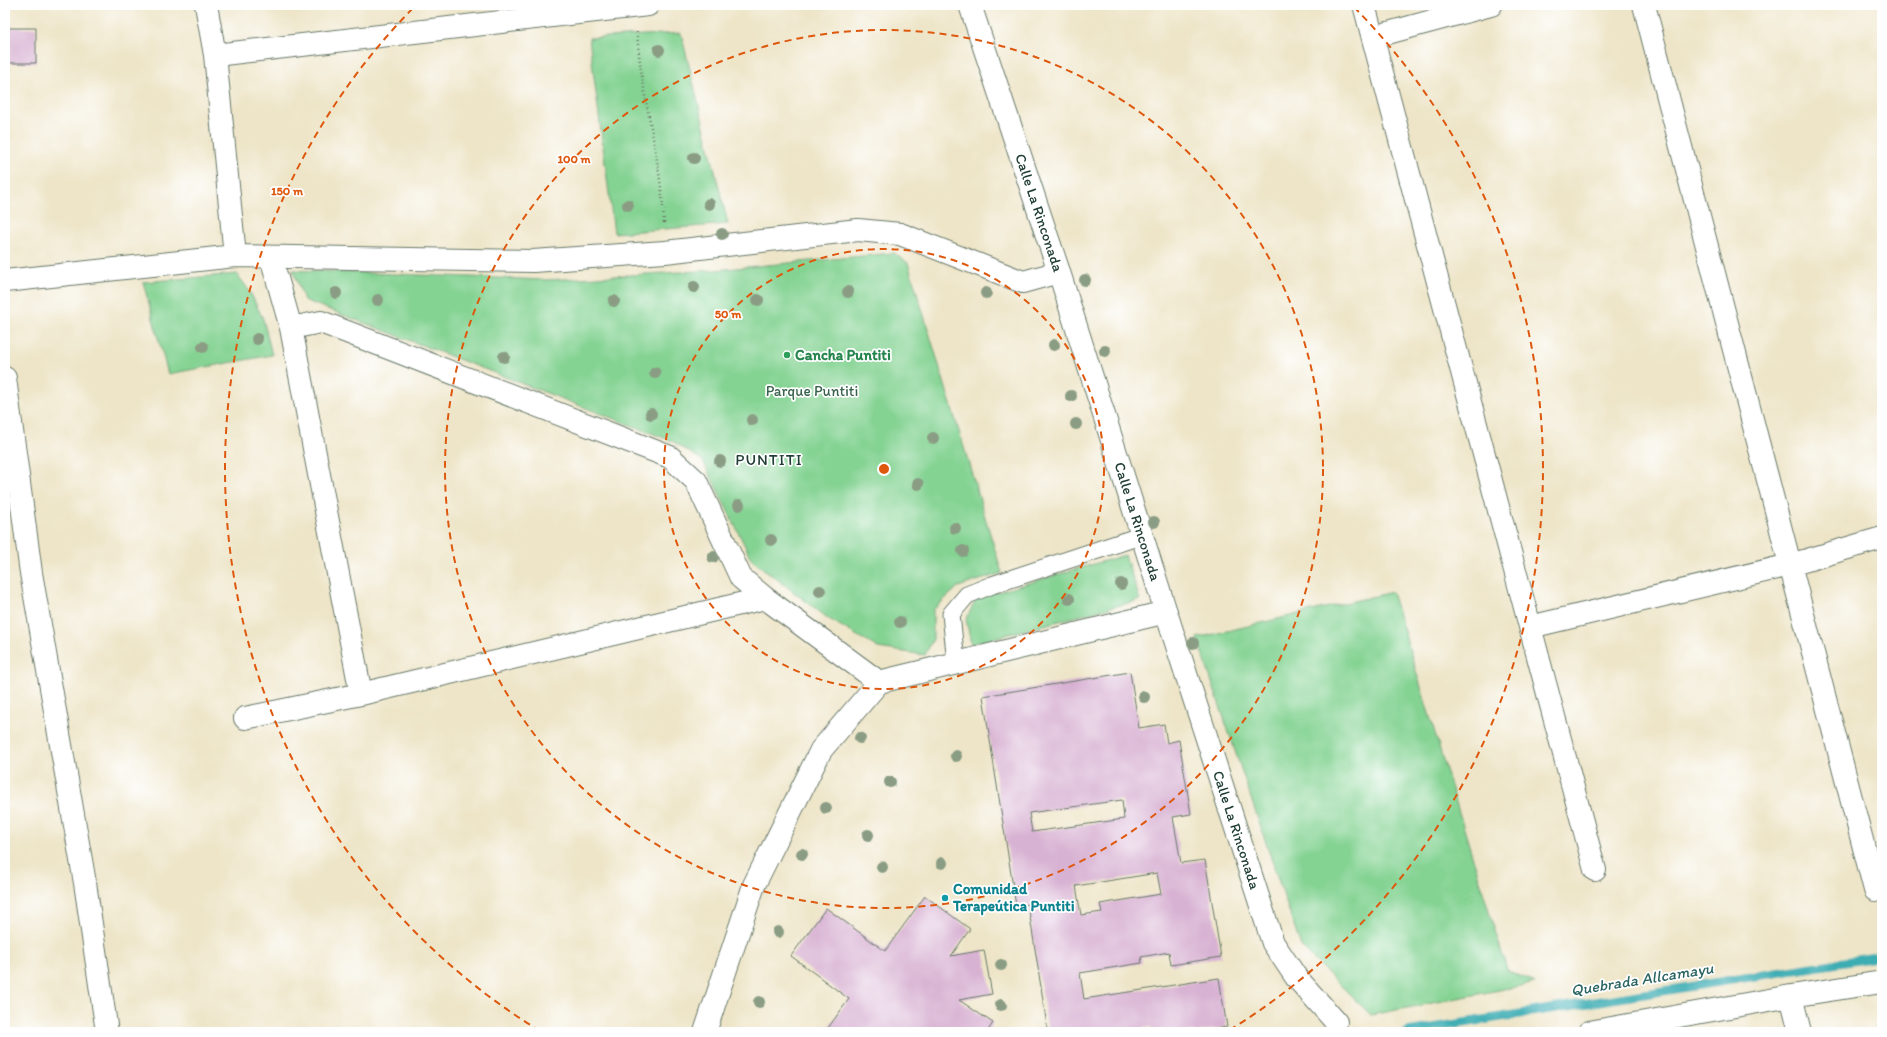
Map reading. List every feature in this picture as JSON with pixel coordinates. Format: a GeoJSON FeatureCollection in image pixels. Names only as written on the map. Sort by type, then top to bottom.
{"type":"FeatureCollection","features":[{"type":"Feature","properties":{"kind":"street"},"geometry":{"type":"LineString","coordinates":[[206,5],[215,56],[235,256]]}},
{"type":"Feature","properties":{"kind":"street","name":"Calle La Rinconada"},"geometry":{"type":"LineString","coordinates":[[970,5],[1059,272],[1166,612],[1273,943],[1296,977],[1339,1027]]}},
{"type":"Feature","properties":{"kind":"street"},"geometry":{"type":"LineString","coordinates":[[1364,5],[1595,870]]}},
{"type":"Feature","properties":{"kind":"street"},"geometry":{"type":"LineString","coordinates":[[1373,37],[1491,5]]}},
{"type":"Feature","properties":{"kind":"street"},"geometry":{"type":"LineString","coordinates":[[1644,5],[1875,890]]}},
{"type":"Feature","properties":{"kind":"street"},"geometry":{"type":"LineString","coordinates":[[215,56],[642,6]]}},
{"type":"Feature","properties":{"kind":"street"},"geometry":{"type":"LineString","coordinates":[[5,281],[235,256],[533,261],[665,252],[858,230],[900,234],[1023,282],[1059,272]]}},
{"type":"Feature","properties":{"kind":"street"},"geometry":{"type":"LineString","coordinates":[[271,257],[291,328],[361,694]]}},
{"type":"Feature","properties":{"kind":"street"},"geometry":{"type":"LineString","coordinates":[[291,328],[321,322],[670,457],[696,481],[741,578],[765,598],[879,682]]}},
{"type":"Feature","properties":{"kind":"street"},"geometry":{"type":"LineString","coordinates":[[5,378],[31,573],[85,884],[107,1032]]}},
{"type":"Feature","properties":{"kind":"street"},"geometry":{"type":"LineString","coordinates":[[1530,627],[1790,565],[1882,538]]}},
{"type":"Feature","properties":{"kind":"street"},"geometry":{"type":"LineString","coordinates":[[245,718],[361,694],[765,598]]}},
{"type":"Feature","properties":{"kind":"street"},"geometry":{"type":"LineString","coordinates":[[705,1032],[754,885],[821,750],[879,682],[1166,612]]}},
{"type":"Feature","properties":{"kind":"street"},"geometry":{"type":"LineString","coordinates":[[1590,1032],[1791,996],[1882,982]]}},
{"type":"Feature","properties":{"kind":"street"},"geometry":{"type":"LineString","coordinates":[[1791,996],[1800,1032]]}},
{"type":"Feature","properties":{"kind":"lane"},"geometry":{"type":"LineString","coordinates":[[956,664],[951,614],[967,595],[992,585],[1143,535]]}},
{"type":"Feature","properties":{"kind":"path"},"geometry":{"type":"LineString","coordinates":[[642,6],[639,60],[663,193],[665,252]]}},
{"type":"Feature","properties":{"kind":"green space"},"geometry":{"type":"Polygon","coordinates":[[[681,33],[728,224],[614,233],[589,38],[681,33]]]}},
{"type":"Feature","properties":{"kind":"green space","name":"Parque Puntiti"},"geometry":{"type":"Polygon","coordinates":[[[894,253],[908,263],[1002,573],[958,587],[933,610],[933,639],[925,655],[878,648],[829,619],[752,560],[703,461],[672,441],[304,300],[293,270],[546,280],[715,270],[894,253]]]}},
{"type":"Feature","properties":{"kind":"green space"},"geometry":{"type":"Polygon","coordinates":[[[237,274],[250,292],[263,319],[272,355],[168,374],[143,282],[237,274]]]}},
{"type":"Feature","properties":{"kind":"green space"},"geometry":{"type":"Polygon","coordinates":[[[1125,555],[1140,600],[971,644],[966,619],[977,598],[1125,555]]]}},
{"type":"Feature","properties":{"kind":"green space"},"geometry":{"type":"Polygon","coordinates":[[[1392,592],[1507,970],[1535,983],[1371,1015],[1301,947],[1197,638],[1392,592]]]}},
{"type":"Feature","properties":{"kind":"building"},"geometry":{"type":"Polygon","coordinates":[[[5,28],[36,28],[36,63],[5,63],[5,28]]]}},
{"type":"Feature","properties":{"kind":"building"},"geometry":{"type":"Polygon","coordinates":[[[1130,672],[1139,728],[1164,724],[1167,743],[1179,740],[1191,814],[1173,817],[1181,863],[1205,860],[1221,957],[1171,965],[1169,952],[1141,957],[1142,963],[1080,973],[1084,999],[1219,978],[1227,1027],[1198,1032],[1152,1032],[1151,1027],[1118,1032],[1048,1032],[1028,904],[1016,906],[983,696],[1130,672]],[[1122,800],[1029,813],[1032,832],[1124,819],[1122,800]],[[1157,873],[1076,886],[1081,915],[1102,912],[1100,904],[1161,894],[1157,873]]]}},
{"type":"Feature","properties":{"kind":"building"},"geometry":{"type":"Polygon","coordinates":[[[925,896],[970,929],[951,956],[984,950],[992,994],[959,1000],[993,1023],[987,1032],[825,1032],[849,999],[791,956],[826,908],[885,951],[925,896]]]}},
{"type":"Feature","properties":{"kind":"waterway","name":"Quebrada Allcamayu"},"geometry":{"type":"LineString","coordinates":[[1407,1032],[1882,956]]}},
{"type":"Feature","properties":{"kind":"place","name":"Cancha Puntiti"},"geometry":{"type":"Point","coordinates":[787,355]}},
{"type":"Feature","properties":{"kind":"place","name":"Comunidad Terapeútica Puntiti"},"geometry":{"type":"Point","coordinates":[945,898]}},
{"type":"Feature","properties":{"kind":"district","name":"PUNTITI"},"geometry":{"type":"Point","coordinates":[769,459]}}]}
